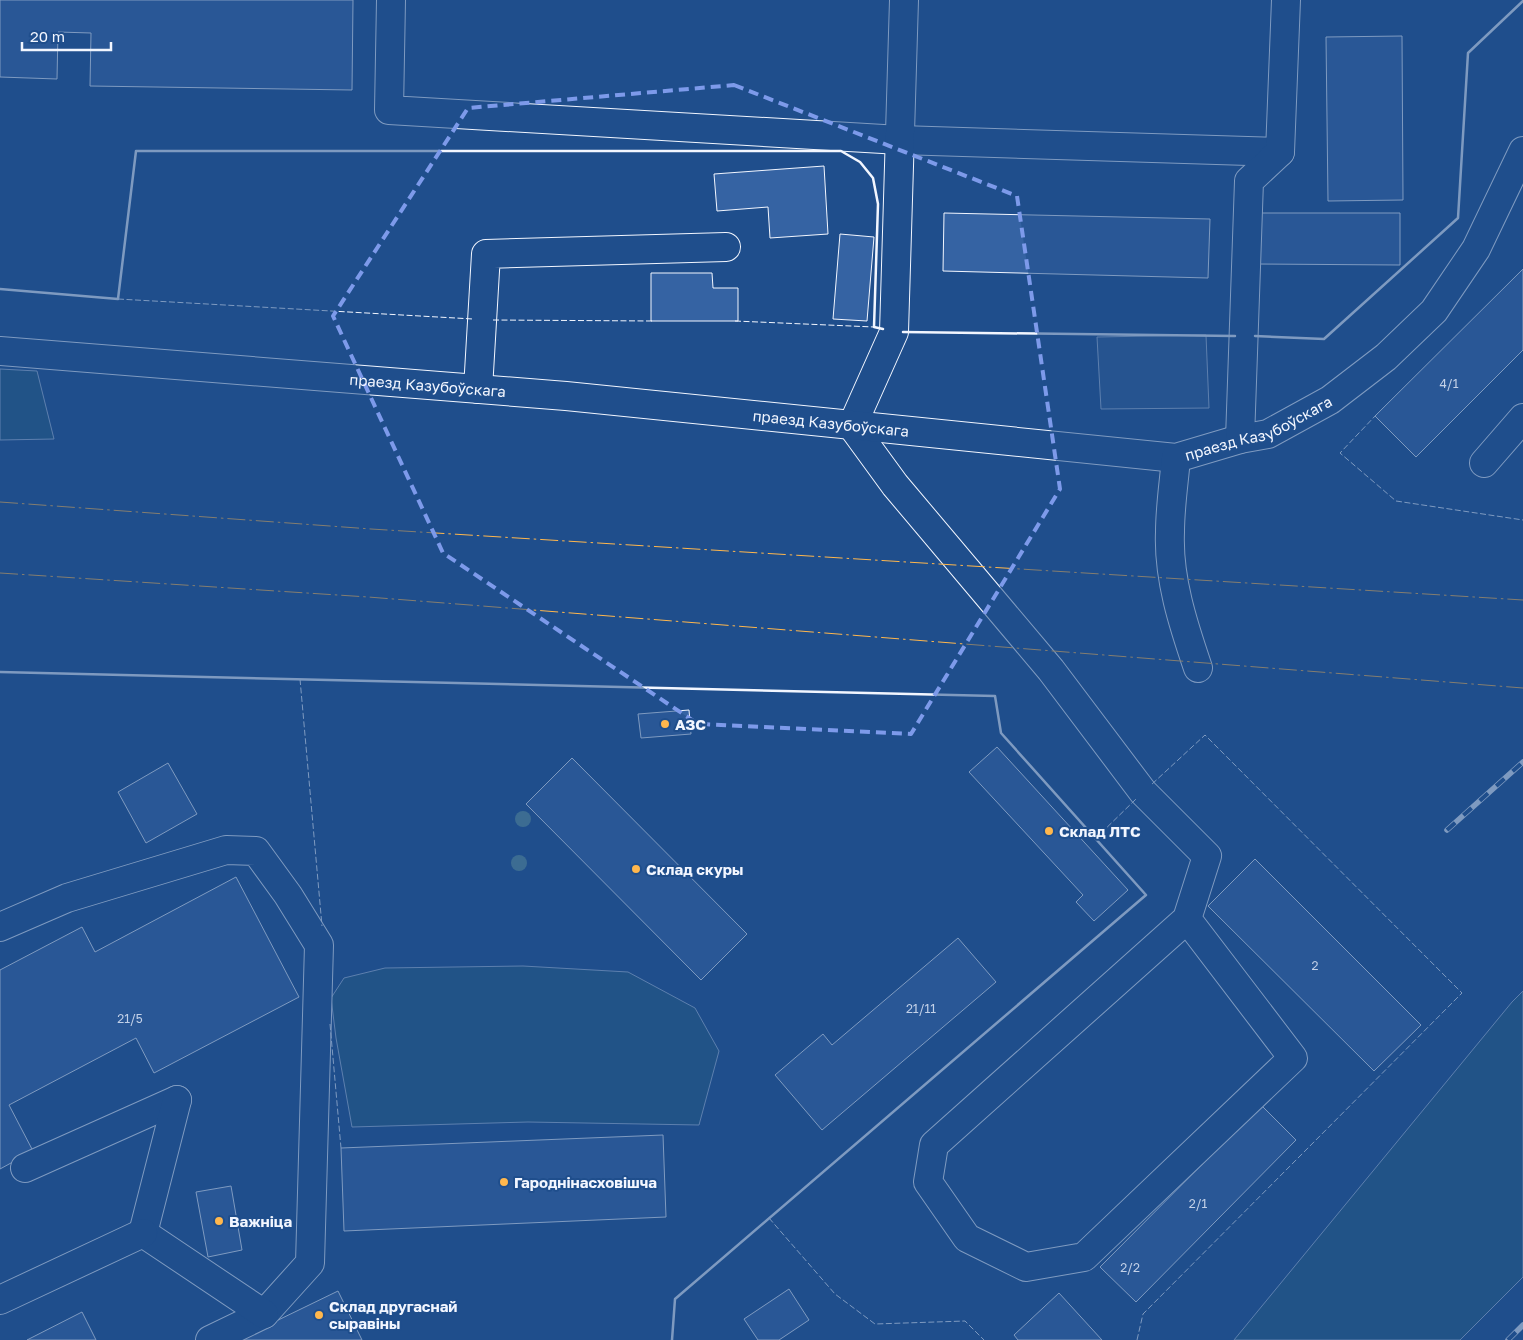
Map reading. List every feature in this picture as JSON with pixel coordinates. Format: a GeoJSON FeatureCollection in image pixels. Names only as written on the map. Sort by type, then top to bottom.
{"type":"FeatureCollection","features":[{"type":"Feature","properties":{"kind":"street"},"geometry":{"type":"LineString","coordinates":[[391,0],[389,110],[900,140],[1280,152]]}},
{"type":"Feature","properties":{"kind":"street"},"geometry":{"type":"LineString","coordinates":[[904,0],[894,332],[852,426],[895,485],[1050,670],[1143,792],[1207,856],[1187,919],[934,1145],[928,1182],[967,1238],[1026,1267],[1084,1258],[1293,1058],[1187,919]]}},
{"type":"Feature","properties":{"kind":"street"},"geometry":{"type":"LineString","coordinates":[[1240,440],[1249,181],[1280,152],[1286,0]]}},
{"type":"Feature","properties":{"kind":"street","name":"праезд Казубоўскага"},"geometry":{"type":"LineString","coordinates":[[0,351],[566,396],[1176,458],[1268,434],[1330,400],[1386,356],[1434,310],[1476,249],[1523,151]]}},
{"type":"Feature","properties":{"kind":"street"},"geometry":{"type":"LineString","coordinates":[[478,389],[486,254],[726,247]]}},
{"type":"Feature","properties":{"kind":"street"},"geometry":{"type":"LineString","coordinates":[[1484,464],[1523,418]]}},
{"type":"Feature","properties":{"kind":"street"},"geometry":{"type":"LineString","coordinates":[[1176,458],[1170,532],[1171,567],[1185,631],[1198,668]]}},
{"type":"Feature","properties":{"kind":"street"},"geometry":{"type":"LineString","coordinates":[[0,927],[67,898],[226,850],[256,851],[288,895],[319,945],[310,1263],[264,1314],[210,1340]]}},
{"type":"Feature","properties":{"kind":"street"},"geometry":{"type":"LineString","coordinates":[[26,1168],[177,1100],[143,1234]]}},
{"type":"Feature","properties":{"kind":"street"},"geometry":{"type":"LineString","coordinates":[[143,1234],[264,1314]]}},
{"type":"Feature","properties":{"kind":"street"},"geometry":{"type":"LineString","coordinates":[[0,1300],[143,1234]]}},
{"type":"Feature","properties":{"kind":"highlighted area"},"geometry":{"type":"Polygon","coordinates":[[[734,85],[1017,196],[1060,489],[911,734],[698,724],[443,553],[333,316],[468,108],[734,85]]]}},
{"type":"Feature","properties":{"kind":"shaded area"},"geometry":{"type":"Polygon","coordinates":[[[1206,335],[1209,408],[1101,409],[1097,337],[1206,335]]]}},
{"type":"Feature","properties":{"kind":"shaded area"},"geometry":{"type":"Polygon","coordinates":[[[0,369],[37,371],[54,439],[0,440],[0,369]]]}},
{"type":"Feature","properties":{"kind":"shaded area"},"geometry":{"type":"Polygon","coordinates":[[[523,966],[628,972],[695,1008],[719,1051],[699,1125],[528,1122],[352,1127],[331,998],[344,978],[385,968],[523,966]]]}},
{"type":"Feature","properties":{"kind":"shaded area"},"geometry":{"type":"Polygon","coordinates":[[[1523,991],[1523,1277],[1460,1340],[1234,1340],[1512,1002],[1523,991]]]}},
{"type":"Feature","properties":{"kind":"building"},"geometry":{"type":"Polygon","coordinates":[[[0,0],[353,0],[352,90],[90,86],[91,33],[58,32],[57,79],[0,77],[0,0]]]}},
{"type":"Feature","properties":{"kind":"building"},"geometry":{"type":"Polygon","coordinates":[[[1402,36],[1403,200],[1328,201],[1326,37],[1402,36]]]}},
{"type":"Feature","properties":{"kind":"building"},"geometry":{"type":"Polygon","coordinates":[[[824,166],[828,234],[770,238],[768,207],[717,211],[714,174],[824,166]]]}},
{"type":"Feature","properties":{"kind":"building"},"geometry":{"type":"Polygon","coordinates":[[[944,213],[1210,219],[1208,278],[943,271],[944,213]]]}},
{"type":"Feature","properties":{"kind":"building"},"geometry":{"type":"Polygon","coordinates":[[[1257,213],[1400,213],[1400,265],[1257,264],[1257,213]]]}},
{"type":"Feature","properties":{"kind":"building"},"geometry":{"type":"Polygon","coordinates":[[[840,234],[874,237],[867,321],[833,319],[840,234]]]}},
{"type":"Feature","properties":{"kind":"building"},"geometry":{"type":"Polygon","coordinates":[[[1523,269],[1523,350],[1416,457],[1375,416],[1523,269]]]}},
{"type":"Feature","properties":{"kind":"building"},"geometry":{"type":"Polygon","coordinates":[[[651,273],[712,273],[713,288],[738,288],[738,321],[651,321],[651,273]]]}},
{"type":"Feature","properties":{"kind":"building","name":"АЗС"},"geometry":{"type":"Polygon","coordinates":[[[689,710],[691,734],[641,738],[638,714],[689,710]]]}},
{"type":"Feature","properties":{"kind":"building","name":"Склад ЛТС"},"geometry":{"type":"Polygon","coordinates":[[[997,747],[1128,890],[1094,921],[1076,902],[1083,895],[969,772],[997,747]]]}},
{"type":"Feature","properties":{"kind":"building","name":"Склад скуры"},"geometry":{"type":"Polygon","coordinates":[[[572,758],[747,934],[701,980],[526,804],[572,758]]]}},
{"type":"Feature","properties":{"kind":"building"},"geometry":{"type":"Polygon","coordinates":[[[168,763],[197,814],[146,843],[118,792],[168,763]]]}},
{"type":"Feature","properties":{"kind":"building"},"geometry":{"type":"Polygon","coordinates":[[[1255,859],[1421,1025],[1374,1071],[1208,906],[1255,859]]]}},
{"type":"Feature","properties":{"kind":"building"},"geometry":{"type":"Polygon","coordinates":[[[236,877],[299,997],[154,1073],[136,1038],[9,1105],[33,1151],[0,1169],[0,970],[82,927],[95,952],[236,877]]]}},
{"type":"Feature","properties":{"kind":"building"},"geometry":{"type":"Polygon","coordinates":[[[958,938],[996,982],[822,1130],[775,1075],[823,1034],[832,1045],[958,938]]]}},
{"type":"Feature","properties":{"kind":"building"},"geometry":{"type":"Polygon","coordinates":[[[1261,1105],[1296,1140],[1136,1302],[1100,1267],[1261,1105]]]}},
{"type":"Feature","properties":{"kind":"building","name":"Гароднінасховішча"},"geometry":{"type":"Polygon","coordinates":[[[663,1135],[666,1217],[344,1231],[341,1148],[663,1135]]]}},
{"type":"Feature","properties":{"kind":"building","name":"Важніца"},"geometry":{"type":"Polygon","coordinates":[[[231,1186],[242,1250],[208,1257],[196,1192],[231,1186]]]}},
{"type":"Feature","properties":{"kind":"building"},"geometry":{"type":"Polygon","coordinates":[[[789,1289],[809,1320],[779,1340],[758,1340],[744,1319],[789,1289]]]}},
{"type":"Feature","properties":{"kind":"building","name":"Склад другаснай сыравіны"},"geometry":{"type":"Polygon","coordinates":[[[338,1291],[362,1340],[237,1340],[338,1291]]]}},
{"type":"Feature","properties":{"kind":"building"},"geometry":{"type":"Polygon","coordinates":[[[1059,1293],[1102,1340],[1018,1340],[1014,1335],[1059,1293]]]}},
{"type":"Feature","properties":{"kind":"building"},"geometry":{"type":"Polygon","coordinates":[[[82,1312],[96,1340],[27,1340],[82,1312]]]}},
{"type":"Feature","properties":{"kind":"railway"},"geometry":{"type":"LineString","coordinates":[[1447,830],[1523,762]]}},
{"type":"Feature","properties":{"kind":"railway"},"geometry":{"type":"LineString","coordinates":[[1508,1340],[1523,1325]]}},
{"type":"Feature","properties":{"kind":"fence"},"geometry":{"type":"LineString","coordinates":[[118,299],[473,319]]}},
{"type":"Feature","properties":{"kind":"fence"},"geometry":{"type":"LineString","coordinates":[[493,320],[653,321]]}},
{"type":"Feature","properties":{"kind":"fence"},"geometry":{"type":"LineString","coordinates":[[735,321],[874,327]]}},
{"type":"Feature","properties":{"kind":"fence"},"geometry":{"type":"LineString","coordinates":[[1377,414],[1340,453],[1396,501],[1523,520]]}},
{"type":"Feature","properties":{"kind":"fence"},"geometry":{"type":"LineString","coordinates":[[300,679],[322,926]]}},
{"type":"Feature","properties":{"kind":"fence"},"geometry":{"type":"LineString","coordinates":[[1137,1340],[1143,1314],[1462,993],[1205,735],[1151,785]]}},
{"type":"Feature","properties":{"kind":"fence"},"geometry":{"type":"LineString","coordinates":[[1095,839],[1136,799]]}},
{"type":"Feature","properties":{"kind":"fence"},"geometry":{"type":"LineString","coordinates":[[330,1024],[341,1148]]}},
{"type":"Feature","properties":{"kind":"fence"},"geometry":{"type":"LineString","coordinates":[[769,1218],[835,1294],[875,1324],[965,1321],[984,1340]]}},
{"type":"Feature","properties":{"kind":"wall"},"geometry":{"type":"LineString","coordinates":[[1255,336],[1324,339],[1458,218],[1468,53],[1523,1]]}},
{"type":"Feature","properties":{"kind":"wall"},"geometry":{"type":"LineString","coordinates":[[0,289],[118,299],[136,151],[841,151],[860,162],[873,178],[878,204],[874,327],[883,329]]}},
{"type":"Feature","properties":{"kind":"wall"},"geometry":{"type":"LineString","coordinates":[[903,332],[1235,336]]}},
{"type":"Feature","properties":{"kind":"wall"},"geometry":{"type":"LineString","coordinates":[[0,672],[995,696],[1001,733],[1146,895],[675,1299],[672,1340]]}},
{"type":"Feature","properties":{"kind":"power"},"geometry":{"type":"LineString","coordinates":[[0,502],[371,529],[1523,600]]}},
{"type":"Feature","properties":{"kind":"power"},"geometry":{"type":"LineString","coordinates":[[0,573],[368,597],[1523,688]]}},
{"type":"Feature","properties":{"kind":"place","name":"АЗС"},"geometry":{"type":"Point","coordinates":[665,724]}},
{"type":"Feature","properties":{"kind":"place","name":"Склад ЛТС"},"geometry":{"type":"Point","coordinates":[1049,831]}},
{"type":"Feature","properties":{"kind":"place","name":"Склад скуры"},"geometry":{"type":"Point","coordinates":[636,869]}},
{"type":"Feature","properties":{"kind":"place","name":"Гароднінасховішча"},"geometry":{"type":"Point","coordinates":[504,1182]}},
{"type":"Feature","properties":{"kind":"place","name":"Важніца"},"geometry":{"type":"Point","coordinates":[219,1221]}},
{"type":"Feature","properties":{"kind":"place","name":"Склад другаснай сыравіны"},"geometry":{"type":"Point","coordinates":[319,1315]}}]}
